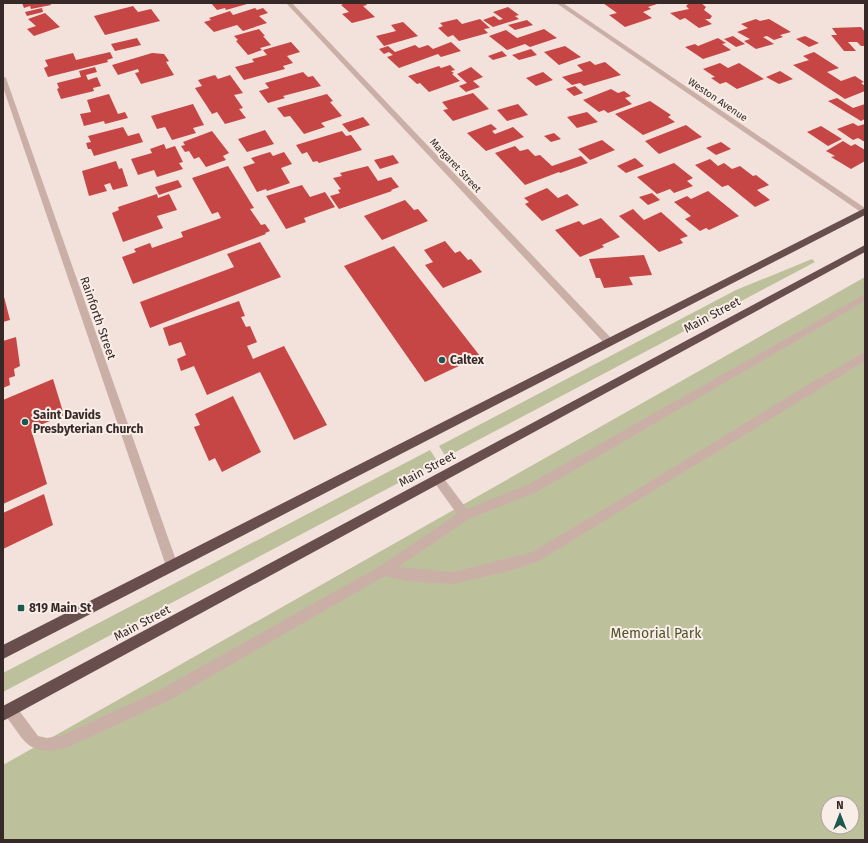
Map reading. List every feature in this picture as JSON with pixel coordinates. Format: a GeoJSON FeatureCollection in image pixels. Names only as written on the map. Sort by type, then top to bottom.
{"type":"FeatureCollection","features":[{"type":"Feature","properties":{"kind":"highway","name":"Main Street"},"geometry":{"type":"LineString","coordinates":[[3,652],[608,341],[865,211]]}},
{"type":"Feature","properties":{"kind":"highway","name":"Main Street"},"geometry":{"type":"LineString","coordinates":[[6,712],[865,248]]}},
{"type":"Feature","properties":{"kind":"street","name":"Margaret Street"},"geometry":{"type":"LineString","coordinates":[[290,3],[608,341]]}},
{"type":"Feature","properties":{"kind":"street","name":"Weston Avenue"},"geometry":{"type":"LineString","coordinates":[[559,3],[865,211]]}},
{"type":"Feature","properties":{"kind":"street","name":"Rainforth Street"},"geometry":{"type":"LineString","coordinates":[[3,78],[172,566]]}},
{"type":"Feature","properties":{"kind":"street"},"geometry":{"type":"LineString","coordinates":[[6,712],[34,742],[47,745],[64,742],[163,696],[384,570],[465,515],[533,488],[865,297]]}},
{"type":"Feature","properties":{"kind":"street"},"geometry":{"type":"LineString","coordinates":[[384,570],[405,575],[453,578],[513,564],[535,557],[621,506],[815,385],[865,356]]}},
{"type":"Feature","properties":{"kind":"street"},"geometry":{"type":"LineString","coordinates":[[438,479],[465,515]]}},
{"type":"Feature","properties":{"kind":"green space"},"geometry":{"type":"Polygon","coordinates":[[[812,259],[815,262],[446,457],[439,446],[736,290],[812,259]]]}},
{"type":"Feature","properties":{"kind":"green space","name":"Memorial Park"},"geometry":{"type":"Polygon","coordinates":[[[865,277],[865,840],[3,840],[3,765],[865,277]]]}},
{"type":"Feature","properties":{"kind":"green space"},"geometry":{"type":"Polygon","coordinates":[[[430,450],[438,462],[3,692],[3,673],[430,450]]]}},
{"type":"Feature","properties":{"kind":"building"},"geometry":{"type":"Polygon","coordinates":[[[22,3],[50,3],[51,5],[31,9],[30,6],[24,8],[22,3]]]}},
{"type":"Feature","properties":{"kind":"building"},"geometry":{"type":"Polygon","coordinates":[[[211,3],[247,4],[226,10],[225,8],[217,10],[211,3]]]}},
{"type":"Feature","properties":{"kind":"building"},"geometry":{"type":"Polygon","coordinates":[[[342,3],[365,3],[367,5],[363,6],[375,17],[352,23],[342,14],[349,12],[341,5],[343,4],[342,3]]]}},
{"type":"Feature","properties":{"kind":"building"},"geometry":{"type":"Polygon","coordinates":[[[603,3],[660,3],[648,7],[651,9],[643,12],[652,18],[625,27],[609,15],[617,13],[603,3]]]}},
{"type":"Feature","properties":{"kind":"building"},"geometry":{"type":"Polygon","coordinates":[[[689,3],[701,3],[706,7],[704,10],[712,16],[710,19],[705,19],[712,24],[699,28],[685,18],[680,20],[670,13],[689,9],[686,6],[689,3]]]}},
{"type":"Feature","properties":{"kind":"building"},"geometry":{"type":"Polygon","coordinates":[[[133,6],[138,12],[151,9],[160,21],[105,35],[94,16],[133,6]]]}},
{"type":"Feature","properties":{"kind":"building"},"geometry":{"type":"Polygon","coordinates":[[[508,7],[519,15],[515,16],[519,19],[493,27],[483,20],[494,16],[499,20],[503,19],[493,12],[508,7]]]}},
{"type":"Feature","properties":{"kind":"building"},"geometry":{"type":"Polygon","coordinates":[[[42,8],[43,12],[27,16],[25,12],[42,8]]]}},
{"type":"Feature","properties":{"kind":"building"},"geometry":{"type":"Polygon","coordinates":[[[255,8],[257,10],[263,8],[268,13],[259,16],[267,23],[243,31],[237,25],[214,32],[204,22],[211,20],[209,18],[230,11],[233,15],[255,8]]]}},
{"type":"Feature","properties":{"kind":"building"},"geometry":{"type":"Polygon","coordinates":[[[45,13],[60,27],[34,36],[27,29],[36,26],[28,19],[45,13]]]}},
{"type":"Feature","properties":{"kind":"building"},"geometry":{"type":"Polygon","coordinates":[[[457,19],[462,24],[480,19],[490,28],[484,29],[488,33],[459,41],[453,35],[448,37],[438,28],[443,26],[440,23],[457,19]]]}},
{"type":"Feature","properties":{"kind":"building"},"geometry":{"type":"Polygon","coordinates":[[[756,19],[760,21],[769,19],[791,32],[780,35],[783,37],[774,40],[767,36],[763,37],[774,44],[756,49],[744,41],[750,39],[737,32],[748,28],[741,24],[756,19]]]}},
{"type":"Feature","properties":{"kind":"building"},"geometry":{"type":"Polygon","coordinates":[[[527,20],[533,25],[515,30],[508,25],[527,20]]]}},
{"type":"Feature","properties":{"kind":"building"},"geometry":{"type":"Polygon","coordinates":[[[403,22],[418,36],[384,46],[376,36],[396,31],[391,25],[403,22]]]}},
{"type":"Feature","properties":{"kind":"building"},"geometry":{"type":"Polygon","coordinates":[[[861,27],[865,32],[865,46],[861,46],[857,42],[848,42],[856,51],[844,51],[831,35],[837,35],[832,28],[861,27]]]}},
{"type":"Feature","properties":{"kind":"building"},"geometry":{"type":"Polygon","coordinates":[[[259,29],[271,45],[260,48],[262,50],[248,55],[236,41],[238,40],[234,36],[259,29]]]}},
{"type":"Feature","properties":{"kind":"building"},"geometry":{"type":"Polygon","coordinates":[[[544,29],[557,38],[530,47],[525,44],[507,50],[489,36],[506,30],[517,38],[544,29]]]}},
{"type":"Feature","properties":{"kind":"building"},"geometry":{"type":"Polygon","coordinates":[[[733,36],[745,44],[736,47],[724,39],[733,36]]]}},
{"type":"Feature","properties":{"kind":"building"},"geometry":{"type":"Polygon","coordinates":[[[805,36],[819,43],[809,47],[796,39],[805,36]]]}},
{"type":"Feature","properties":{"kind":"building"},"geometry":{"type":"Polygon","coordinates":[[[137,38],[141,45],[115,51],[111,44],[137,38]]]}},
{"type":"Feature","properties":{"kind":"building"},"geometry":{"type":"Polygon","coordinates":[[[718,38],[726,43],[722,44],[731,50],[703,59],[685,47],[695,44],[698,46],[718,38]]]}},
{"type":"Feature","properties":{"kind":"building"},"geometry":{"type":"Polygon","coordinates":[[[291,42],[300,52],[287,56],[293,63],[283,66],[285,69],[244,80],[235,67],[254,62],[252,59],[267,55],[263,50],[291,42]]]}},
{"type":"Feature","properties":{"kind":"building"},"geometry":{"type":"Polygon","coordinates":[[[451,42],[461,51],[441,57],[438,54],[399,68],[387,57],[393,55],[389,52],[384,54],[379,49],[388,46],[395,52],[415,45],[419,48],[428,45],[433,49],[451,42]]]}},
{"type":"Feature","properties":{"kind":"building"},"geometry":{"type":"Polygon","coordinates":[[[565,46],[581,57],[559,65],[544,52],[565,46]]]}},
{"type":"Feature","properties":{"kind":"building"},"geometry":{"type":"Polygon","coordinates":[[[531,49],[537,55],[519,60],[512,55],[531,49]]]}},
{"type":"Feature","properties":{"kind":"building"},"geometry":{"type":"Polygon","coordinates":[[[502,51],[507,56],[493,60],[488,56],[502,51]]]}},
{"type":"Feature","properties":{"kind":"building"},"geometry":{"type":"Polygon","coordinates":[[[110,52],[113,58],[107,60],[108,62],[48,77],[44,68],[48,66],[45,60],[73,53],[76,60],[110,52]]]}},
{"type":"Feature","properties":{"kind":"building"},"geometry":{"type":"Polygon","coordinates":[[[814,52],[839,68],[827,72],[841,81],[855,76],[864,82],[861,83],[865,86],[865,91],[845,99],[793,65],[809,60],[803,56],[814,52]]]}},
{"type":"Feature","properties":{"kind":"building"},"geometry":{"type":"Polygon","coordinates":[[[152,53],[164,54],[169,61],[166,62],[174,75],[141,84],[135,73],[139,72],[138,69],[118,75],[112,65],[152,53]]]}},
{"type":"Feature","properties":{"kind":"building"},"geometry":{"type":"Polygon","coordinates":[[[590,61],[595,65],[605,62],[621,75],[584,86],[580,83],[572,85],[562,77],[583,71],[577,65],[590,61]]]}},
{"type":"Feature","properties":{"kind":"building"},"geometry":{"type":"Polygon","coordinates":[[[720,63],[728,68],[739,63],[764,79],[737,89],[726,82],[720,84],[711,78],[715,77],[703,69],[720,63]]]}},
{"type":"Feature","properties":{"kind":"building"},"geometry":{"type":"Polygon","coordinates":[[[450,65],[455,70],[451,71],[454,73],[452,74],[460,81],[429,92],[420,83],[417,84],[408,76],[439,66],[441,68],[450,65]]]}},
{"type":"Feature","properties":{"kind":"building"},"geometry":{"type":"Polygon","coordinates":[[[95,67],[97,72],[86,75],[88,80],[97,77],[101,86],[93,88],[94,91],[61,99],[57,89],[59,88],[57,83],[81,77],[79,71],[95,67]]]}},
{"type":"Feature","properties":{"kind":"building"},"geometry":{"type":"Polygon","coordinates":[[[471,67],[483,77],[473,81],[480,87],[466,92],[459,86],[467,83],[457,74],[471,67]]]}},
{"type":"Feature","properties":{"kind":"building"},"geometry":{"type":"Polygon","coordinates":[[[780,71],[793,79],[779,84],[766,77],[780,71]]]}},
{"type":"Feature","properties":{"kind":"building"},"geometry":{"type":"Polygon","coordinates":[[[303,72],[308,77],[313,76],[321,86],[283,96],[285,98],[268,103],[259,91],[269,88],[265,83],[303,72]]]}},
{"type":"Feature","properties":{"kind":"building"},"geometry":{"type":"Polygon","coordinates":[[[543,72],[553,80],[536,86],[526,78],[543,72]]]}},
{"type":"Feature","properties":{"kind":"building"},"geometry":{"type":"Polygon","coordinates":[[[215,75],[218,79],[230,75],[243,93],[234,95],[243,108],[239,109],[246,118],[225,124],[217,112],[212,114],[195,88],[202,86],[198,80],[215,75]]]}},
{"type":"Feature","properties":{"kind":"building"},"geometry":{"type":"Polygon","coordinates":[[[575,86],[583,93],[574,96],[566,89],[575,86]]]}},
{"type":"Feature","properties":{"kind":"building"},"geometry":{"type":"Polygon","coordinates":[[[611,89],[618,93],[624,91],[631,96],[625,98],[632,104],[608,113],[604,110],[599,112],[583,100],[611,89]]]}},
{"type":"Feature","properties":{"kind":"building"},"geometry":{"type":"Polygon","coordinates":[[[473,93],[489,109],[453,121],[443,110],[448,109],[442,102],[473,93]]]}},
{"type":"Feature","properties":{"kind":"building"},"geometry":{"type":"Polygon","coordinates":[[[109,94],[118,114],[125,112],[128,118],[105,124],[104,121],[84,126],[80,114],[91,112],[87,100],[109,94]]]}},
{"type":"Feature","properties":{"kind":"building"},"geometry":{"type":"Polygon","coordinates":[[[327,94],[333,101],[330,102],[342,116],[321,123],[325,127],[304,134],[290,116],[284,117],[277,108],[327,94]]]}},
{"type":"Feature","properties":{"kind":"building"},"geometry":{"type":"Polygon","coordinates":[[[837,98],[853,108],[865,104],[865,119],[861,121],[828,101],[837,98]]]}},
{"type":"Feature","properties":{"kind":"building"},"geometry":{"type":"Polygon","coordinates":[[[650,101],[671,115],[668,117],[675,122],[643,135],[615,114],[650,101]]]}},
{"type":"Feature","properties":{"kind":"building"},"geometry":{"type":"Polygon","coordinates":[[[193,104],[204,125],[193,128],[196,133],[172,140],[165,127],[157,129],[151,116],[193,104]]]}},
{"type":"Feature","properties":{"kind":"building"},"geometry":{"type":"Polygon","coordinates":[[[518,104],[528,115],[507,121],[497,110],[518,104]]]}},
{"type":"Feature","properties":{"kind":"building"},"geometry":{"type":"Polygon","coordinates":[[[587,112],[598,122],[577,128],[567,117],[587,112]]]}},
{"type":"Feature","properties":{"kind":"building"},"geometry":{"type":"Polygon","coordinates":[[[363,117],[370,125],[349,132],[342,124],[363,117]]]}},
{"type":"Feature","properties":{"kind":"building"},"geometry":{"type":"Polygon","coordinates":[[[853,123],[858,126],[865,124],[865,142],[858,138],[853,140],[837,129],[853,123]]]}},
{"type":"Feature","properties":{"kind":"building"},"geometry":{"type":"Polygon","coordinates":[[[491,124],[497,129],[492,131],[495,134],[513,127],[524,137],[486,151],[467,133],[491,124]]]}},
{"type":"Feature","properties":{"kind":"building"},"geometry":{"type":"Polygon","coordinates":[[[686,125],[702,137],[659,154],[645,141],[686,125]]]}},
{"type":"Feature","properties":{"kind":"building"},"geometry":{"type":"Polygon","coordinates":[[[821,126],[842,139],[828,146],[807,132],[821,126]]]}},
{"type":"Feature","properties":{"kind":"building"},"geometry":{"type":"Polygon","coordinates":[[[123,127],[128,136],[139,133],[143,142],[94,156],[91,149],[88,149],[86,143],[91,142],[88,136],[123,127]]]}},
{"type":"Feature","properties":{"kind":"building"},"geometry":{"type":"Polygon","coordinates":[[[265,130],[274,144],[247,152],[238,139],[265,130]]]}},
{"type":"Feature","properties":{"kind":"building"},"geometry":{"type":"Polygon","coordinates":[[[212,131],[229,153],[223,156],[226,160],[206,167],[199,157],[194,159],[189,151],[185,152],[181,146],[185,145],[183,142],[212,131]]]}},
{"type":"Feature","properties":{"kind":"building"},"geometry":{"type":"Polygon","coordinates":[[[342,131],[346,136],[351,135],[362,150],[319,163],[317,161],[313,162],[307,152],[302,154],[296,145],[342,131]]]}},
{"type":"Feature","properties":{"kind":"building"},"geometry":{"type":"Polygon","coordinates":[[[554,133],[561,139],[551,142],[544,136],[554,133]]]}},
{"type":"Feature","properties":{"kind":"building"},"geometry":{"type":"Polygon","coordinates":[[[602,140],[615,150],[590,160],[578,149],[602,140]]]}},
{"type":"Feature","properties":{"kind":"building"},"geometry":{"type":"Polygon","coordinates":[[[843,141],[851,146],[855,144],[865,150],[865,161],[851,169],[831,157],[835,156],[826,151],[843,141]]]}},
{"type":"Feature","properties":{"kind":"building"},"geometry":{"type":"Polygon","coordinates":[[[721,142],[731,149],[716,155],[706,148],[721,142]]]}},
{"type":"Feature","properties":{"kind":"building"},"geometry":{"type":"Polygon","coordinates":[[[164,144],[166,149],[175,146],[183,162],[179,163],[183,169],[157,177],[154,170],[138,175],[131,159],[152,153],[150,149],[164,144]]]}},
{"type":"Feature","properties":{"kind":"building"},"geometry":{"type":"Polygon","coordinates":[[[515,146],[520,151],[528,149],[535,156],[540,155],[552,166],[581,156],[588,163],[525,185],[495,153],[515,146]]]}},
{"type":"Feature","properties":{"kind":"building"},"geometry":{"type":"Polygon","coordinates":[[[270,152],[273,156],[284,152],[292,164],[281,168],[290,183],[267,191],[266,189],[257,192],[243,167],[255,163],[251,158],[270,152]]]}},
{"type":"Feature","properties":{"kind":"building"},"geometry":{"type":"Polygon","coordinates":[[[393,155],[399,163],[380,169],[374,160],[393,155]]]}},
{"type":"Feature","properties":{"kind":"building"},"geometry":{"type":"Polygon","coordinates":[[[635,158],[644,166],[626,173],[617,166],[635,158]]]}},
{"type":"Feature","properties":{"kind":"building"},"geometry":{"type":"Polygon","coordinates":[[[710,159],[718,166],[724,163],[732,169],[740,166],[753,176],[756,175],[769,185],[757,190],[770,200],[755,207],[728,185],[722,187],[695,165],[710,159]]]}},
{"type":"Feature","properties":{"kind":"building"},"geometry":{"type":"Polygon","coordinates":[[[116,161],[119,169],[122,168],[128,186],[113,190],[110,183],[104,185],[107,191],[89,196],[82,171],[116,161]]]}},
{"type":"Feature","properties":{"kind":"building"},"geometry":{"type":"Polygon","coordinates":[[[674,163],[693,178],[687,181],[693,186],[674,193],[670,189],[657,194],[637,177],[674,163]]]}},
{"type":"Feature","properties":{"kind":"building"},"geometry":{"type":"Polygon","coordinates":[[[228,166],[254,208],[250,209],[261,225],[265,224],[270,231],[265,233],[266,234],[133,284],[122,257],[136,252],[134,249],[150,243],[152,248],[183,237],[181,232],[221,218],[218,212],[212,214],[192,178],[228,166]]]}},
{"type":"Feature","properties":{"kind":"building"},"geometry":{"type":"Polygon","coordinates":[[[368,166],[378,181],[391,177],[399,187],[391,190],[392,191],[339,209],[330,196],[340,193],[338,190],[341,189],[333,178],[342,176],[340,173],[368,166]]]}},
{"type":"Feature","properties":{"kind":"building"},"geometry":{"type":"Polygon","coordinates":[[[178,180],[182,187],[159,195],[155,187],[178,180]]]}},
{"type":"Feature","properties":{"kind":"building"},"geometry":{"type":"Polygon","coordinates":[[[302,185],[310,197],[325,192],[335,207],[304,218],[306,222],[286,229],[266,196],[302,185]]]}},
{"type":"Feature","properties":{"kind":"building"},"geometry":{"type":"Polygon","coordinates":[[[547,188],[558,198],[567,194],[579,205],[542,221],[525,204],[529,202],[524,198],[547,188]]]}},
{"type":"Feature","properties":{"kind":"building"},"geometry":{"type":"Polygon","coordinates":[[[708,191],[739,216],[709,230],[706,228],[700,231],[685,219],[691,216],[674,202],[687,196],[691,199],[708,191]]]}},
{"type":"Feature","properties":{"kind":"building"},"geometry":{"type":"Polygon","coordinates":[[[652,193],[660,200],[648,205],[639,197],[652,193]]]}},
{"type":"Feature","properties":{"kind":"building"},"geometry":{"type":"Polygon","coordinates":[[[157,194],[158,198],[169,194],[177,210],[157,216],[163,228],[123,242],[112,213],[119,210],[118,207],[157,194]]]}},
{"type":"Feature","properties":{"kind":"building"},"geometry":{"type":"Polygon","coordinates":[[[405,200],[414,210],[418,209],[428,221],[382,240],[364,216],[405,200]]]}},
{"type":"Feature","properties":{"kind":"building"},"geometry":{"type":"Polygon","coordinates":[[[633,209],[644,220],[661,212],[688,236],[680,239],[683,243],[659,252],[619,216],[633,209]]]}},
{"type":"Feature","properties":{"kind":"building"},"geometry":{"type":"Polygon","coordinates":[[[601,218],[620,237],[602,245],[604,247],[580,257],[555,230],[579,221],[583,225],[601,218]]]}},
{"type":"Feature","properties":{"kind":"building"},"geometry":{"type":"Polygon","coordinates":[[[445,241],[455,253],[460,251],[468,260],[471,259],[482,272],[443,288],[425,265],[433,262],[424,250],[445,241]]]}},
{"type":"Feature","properties":{"kind":"building"},"geometry":{"type":"Polygon","coordinates":[[[260,242],[281,277],[150,328],[140,302],[234,267],[227,254],[260,242]]]}},
{"type":"Feature","properties":{"kind":"building"},"geometry":{"type":"Polygon","coordinates":[[[394,246],[480,356],[425,382],[344,266],[394,246]]]}},
{"type":"Feature","properties":{"kind":"building"},"geometry":{"type":"Polygon","coordinates":[[[644,255],[652,275],[629,277],[633,285],[604,288],[600,278],[596,278],[589,259],[644,255]]]}},
{"type":"Feature","properties":{"kind":"building"},"geometry":{"type":"Polygon","coordinates":[[[3,293],[10,320],[3,322],[3,293]]]}},
{"type":"Feature","properties":{"kind":"building"},"geometry":{"type":"Polygon","coordinates":[[[239,301],[245,316],[241,317],[246,327],[250,326],[257,342],[247,346],[253,359],[284,346],[327,425],[294,440],[260,372],[207,395],[194,366],[181,371],[177,359],[186,355],[181,342],[169,346],[163,328],[239,301]]]}},
{"type":"Feature","properties":{"kind":"building"},"geometry":{"type":"Polygon","coordinates":[[[16,337],[20,366],[14,369],[15,376],[9,378],[10,385],[3,388],[3,341],[16,337]]]}},
{"type":"Feature","properties":{"kind":"building","name":"Saint Davids Presbyterian Church"},"geometry":{"type":"Polygon","coordinates":[[[53,379],[64,415],[31,429],[47,484],[3,504],[3,400],[53,379]]]}},
{"type":"Feature","properties":{"kind":"building"},"geometry":{"type":"Polygon","coordinates":[[[233,396],[261,452],[222,472],[215,458],[209,461],[194,427],[200,425],[195,414],[233,396]]]}},
{"type":"Feature","properties":{"kind":"building"},"geometry":{"type":"Polygon","coordinates":[[[44,494],[53,525],[3,549],[3,513],[44,494]]]}},
{"type":"Feature","properties":{"kind":"place","name":"Caltex"},"geometry":{"type":"Point","coordinates":[442,360]}},
{"type":"Feature","properties":{"kind":"place","name":"Saint Davids Presbyterian Church"},"geometry":{"type":"Point","coordinates":[25,422]}},
{"type":"Feature","properties":{"kind":"place","name":"819 Main St"},"geometry":{"type":"Point","coordinates":[21,608]}}]}
